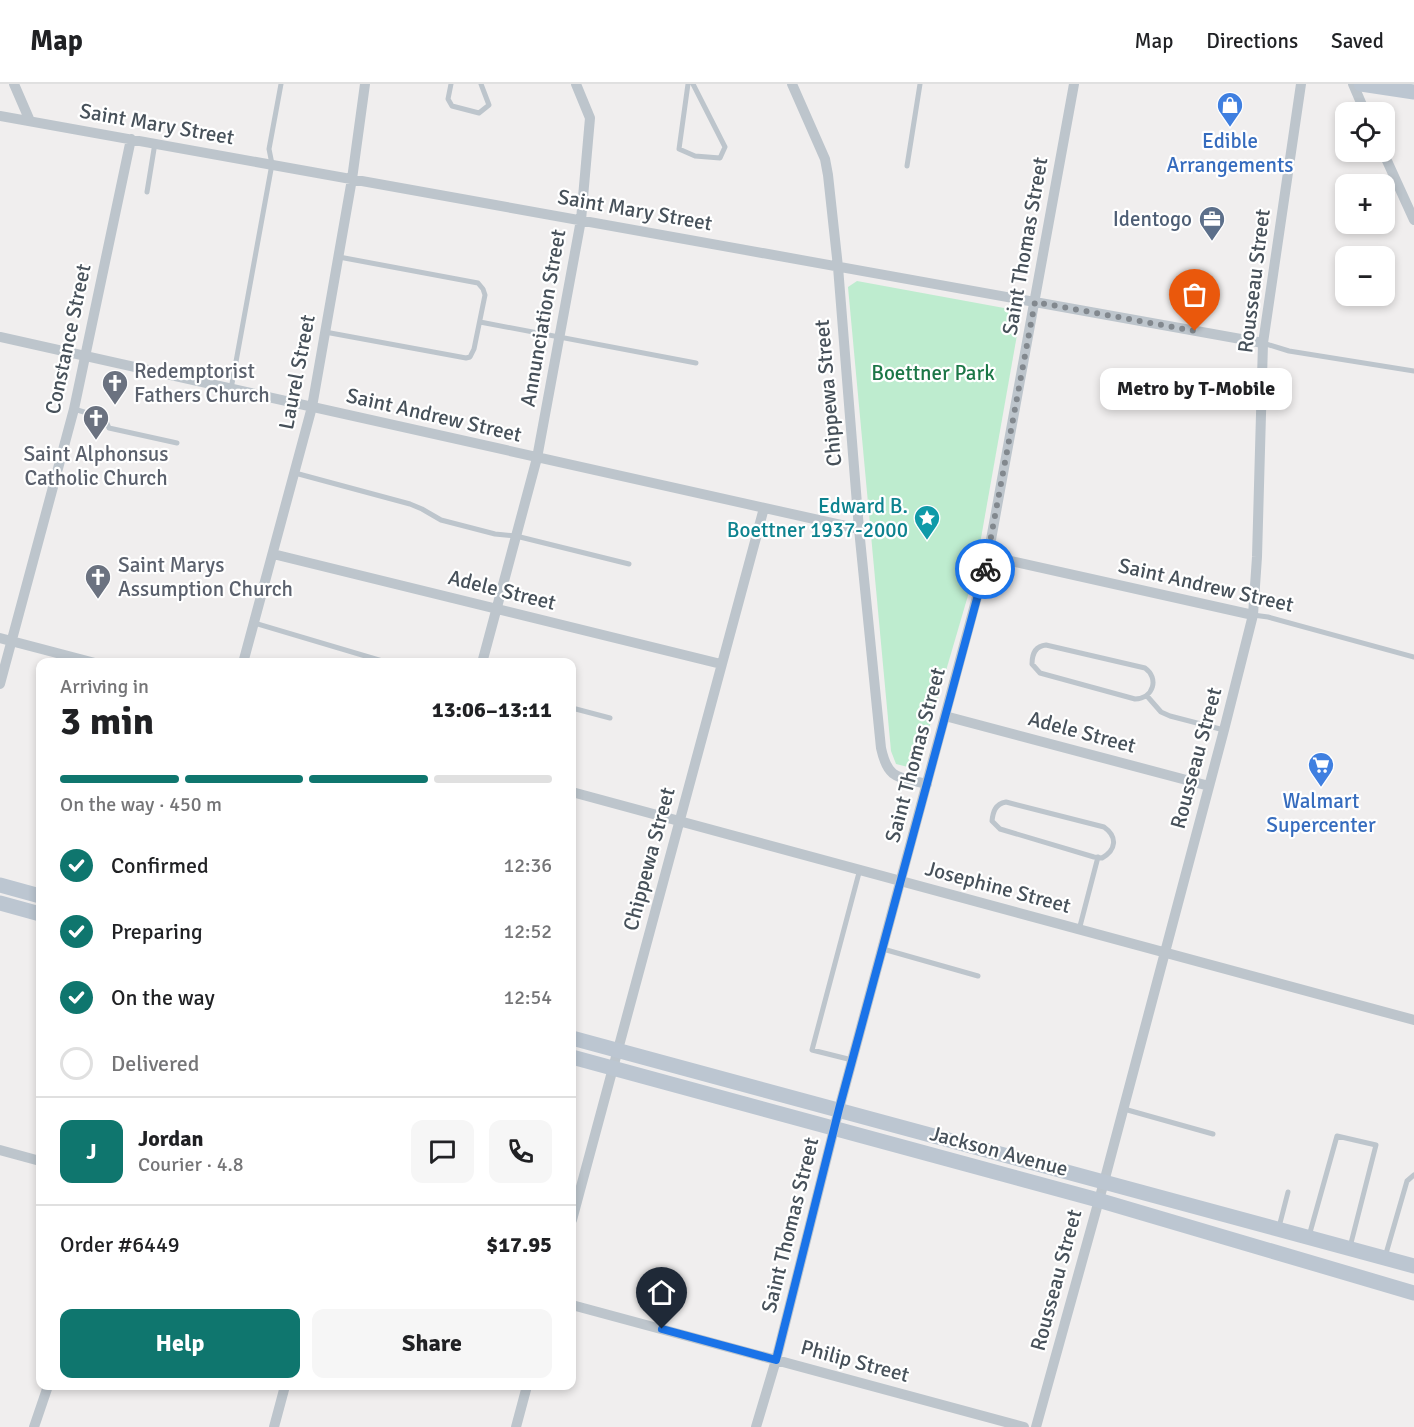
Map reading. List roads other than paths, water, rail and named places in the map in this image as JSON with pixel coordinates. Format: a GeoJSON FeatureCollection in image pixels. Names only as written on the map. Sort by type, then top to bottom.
{"type":"FeatureCollection","features":[{"type":"Feature","properties":{"kind":"street"},"geometry":{"type":"LineString","coordinates":[[14,84],[30,121]]}},
{"type":"Feature","properties":{"kind":"street","name":"Laurel Street"},"geometry":{"type":"LineString","coordinates":[[244,658],[312,408],[352,179],[365,84]]}},
{"type":"Feature","properties":{"kind":"street","name":"Annunciation Street"},"geometry":{"type":"LineString","coordinates":[[483,658],[537,458],[581,220],[590,118],[576,84]]}},
{"type":"Feature","properties":{"kind":"street","name":"Chippewa Street"},"geometry":{"type":"LineString","coordinates":[[792,84],[825,159],[838,267],[859,529],[881,748],[884,763],[890,772],[898,777],[927,784]]}},
{"type":"Feature","properties":{"kind":"street","name":"Saint Thomas Street"},"geometry":{"type":"LineString","coordinates":[[756,1427],[776,1360],[839,1109],[988,556],[1074,84]]}},
{"type":"Feature","properties":{"kind":"street","name":"Rousseau Street"},"geometry":{"type":"LineString","coordinates":[[1036,1427],[1104,1182],[1253,615],[1257,557],[1263,343],[1301,84]]}},
{"type":"Feature","properties":{"kind":"street"},"geometry":{"type":"LineString","coordinates":[[1353,84],[1361,102]]}},
{"type":"Feature","properties":{"kind":"street"},"geometry":{"type":"LineString","coordinates":[[1361,84],[1414,92]]}},
{"type":"Feature","properties":{"kind":"street","name":"Saint Mary Street"},"geometry":{"type":"LineString","coordinates":[[0,116],[1263,343]]}},
{"type":"Feature","properties":{"kind":"street","name":"Constance Street"},"geometry":{"type":"LineString","coordinates":[[0,684],[79,411],[86,357],[131,139]]}},
{"type":"Feature","properties":{"kind":"street"},"geometry":{"type":"LineString","coordinates":[[1389,162],[1410,199],[1414,220]]}},
{"type":"Feature","properties":{"kind":"street","name":"Saint Andrew Street"},"geometry":{"type":"LineString","coordinates":[[0,337],[859,529]]}},
{"type":"Feature","properties":{"kind":"street","name":"Chippewa Street"},"geometry":{"type":"LineString","coordinates":[[576,1205],[764,508]]}},
{"type":"Feature","properties":{"kind":"street","name":"Adele Street"},"geometry":{"type":"LineString","coordinates":[[273,554],[721,664]]}},
{"type":"Feature","properties":{"kind":"street","name":"Saint Andrew Street"},"geometry":{"type":"LineString","coordinates":[[988,556],[1253,615]]}},
{"type":"Feature","properties":{"kind":"street"},"geometry":{"type":"LineString","coordinates":[[0,638],[65,658]]}},
{"type":"Feature","properties":{"kind":"street","name":"Adele Street"},"geometry":{"type":"LineString","coordinates":[[945,716],[1209,786]]}},
{"type":"Feature","properties":{"kind":"street","name":"Josephine Street"},"geometry":{"type":"LineString","coordinates":[[576,793],[1414,1020]]}},
{"type":"Feature","properties":{"kind":"street"},"geometry":{"type":"LineString","coordinates":[[0,885],[36,895]]}},
{"type":"Feature","properties":{"kind":"street"},"geometry":{"type":"LineString","coordinates":[[0,903],[36,913]]}},
{"type":"Feature","properties":{"kind":"street","name":"Jackson Avenue"},"geometry":{"type":"LineString","coordinates":[[576,1039],[1414,1266]]}},
{"type":"Feature","properties":{"kind":"street","name":"Jackson Avenue"},"geometry":{"type":"LineString","coordinates":[[576,1058],[1098,1200],[1414,1293]]}},
{"type":"Feature","properties":{"kind":"street"},"geometry":{"type":"LineString","coordinates":[[0,1150],[36,1160]]}},
{"type":"Feature","properties":{"kind":"street","name":"Philip Street"},"geometry":{"type":"LineString","coordinates":[[576,1306],[1024,1427]]}},
{"type":"Feature","properties":{"kind":"street"},"geometry":{"type":"LineString","coordinates":[[34,1427],[47,1390]]}},
{"type":"Feature","properties":{"kind":"street"},"geometry":{"type":"LineString","coordinates":[[274,1427],[284,1390]]}},
{"type":"Feature","properties":{"kind":"street"},"geometry":{"type":"LineString","coordinates":[[516,1427],[526,1390]]}},
{"type":"Feature","properties":{"kind":"lane"},"geometry":{"type":"LineString","coordinates":[[231,390],[272,164],[269,149],[281,84]]}},
{"type":"Feature","properties":{"kind":"lane"},"geometry":{"type":"LineString","coordinates":[[451,84],[448,99],[452,106],[479,113],[489,105],[481,84]]}},
{"type":"Feature","properties":{"kind":"lane"},"geometry":{"type":"LineString","coordinates":[[688,84],[679,148],[694,156],[720,158],[725,147],[693,84]]}},
{"type":"Feature","properties":{"kind":"lane"},"geometry":{"type":"LineString","coordinates":[[907,166],[920,84]]}},
{"type":"Feature","properties":{"kind":"lane"},"geometry":{"type":"LineString","coordinates":[[147,192],[154,143]]}},
{"type":"Feature","properties":{"kind":"lane"},"geometry":{"type":"LineString","coordinates":[[325,332],[466,358],[470,357],[474,350],[485,295],[483,289],[477,284],[338,256]]}},
{"type":"Feature","properties":{"kind":"lane"},"geometry":{"type":"LineString","coordinates":[[480,322],[696,363]]}},
{"type":"Feature","properties":{"kind":"lane"},"geometry":{"type":"LineString","coordinates":[[1263,343],[1288,351],[1414,371]]}},
{"type":"Feature","properties":{"kind":"lane"},"geometry":{"type":"LineString","coordinates":[[94,416],[105,419],[109,428],[177,443]]}},
{"type":"Feature","properties":{"kind":"lane"},"geometry":{"type":"LineString","coordinates":[[295,473],[410,504],[422,508],[441,520],[629,564]]}},
{"type":"Feature","properties":{"kind":"lane","name":"Saint Andrew Street"},"geometry":{"type":"LineString","coordinates":[[1253,615],[1268,617],[1414,657]]}},
{"type":"Feature","properties":{"kind":"lane"},"geometry":{"type":"LineString","coordinates":[[254,623],[372,658]]}},
{"type":"Feature","properties":{"kind":"lane"},"geometry":{"type":"LineString","coordinates":[[1046,645],[1145,668],[1154,678],[1151,691],[1147,696],[1135,699],[1040,673],[1032,664],[1032,656],[1035,650],[1046,645]]}},
{"type":"Feature","properties":{"kind":"lane"},"geometry":{"type":"LineString","coordinates":[[1147,696],[1161,712],[1170,716],[1224,730]]}},
{"type":"Feature","properties":{"kind":"lane"},"geometry":{"type":"LineString","coordinates":[[576,709],[610,718]]}},
{"type":"Feature","properties":{"kind":"lane"},"geometry":{"type":"LineString","coordinates":[[1006,802],[1104,828],[1114,836],[1115,843],[1108,854],[1098,857],[1000,829],[992,821],[993,813],[996,807],[1006,802]]}},
{"type":"Feature","properties":{"kind":"lane"},"geometry":{"type":"LineString","coordinates":[[1079,930],[1098,857]]}},
{"type":"Feature","properties":{"kind":"lane"},"geometry":{"type":"LineString","coordinates":[[852,1060],[812,1050],[860,869]]}},
{"type":"Feature","properties":{"kind":"lane"},"geometry":{"type":"LineString","coordinates":[[883,949],[978,976]]}},
{"type":"Feature","properties":{"kind":"lane"},"geometry":{"type":"LineString","coordinates":[[1122,1109],[1214,1134]]}},
{"type":"Feature","properties":{"kind":"lane"},"geometry":{"type":"LineString","coordinates":[[1308,1237],[1337,1136],[1376,1145],[1350,1248]]}},
{"type":"Feature","properties":{"kind":"lane"},"geometry":{"type":"LineString","coordinates":[[1385,1258],[1407,1181],[1414,1175]]}},
{"type":"Feature","properties":{"kind":"lane"},"geometry":{"type":"LineString","coordinates":[[1278,1229],[1288,1192]]}},
{"type":"Feature","properties":{"kind":"place","name":"Edible Arrangements"},"geometry":{"type":"Point","coordinates":[1230,128]}},
{"type":"Feature","properties":{"kind":"place","name":"Identogo"},"geometry":{"type":"Point","coordinates":[1212,242]}},
{"type":"Feature","properties":{"kind":"place","name":"Metro by T-Mobile"},"geometry":{"type":"Point","coordinates":[1195,331]}},
{"type":"Feature","properties":{"kind":"place","name":"Redemptorist Fathers Church"},"geometry":{"type":"Point","coordinates":[115,406]}},
{"type":"Feature","properties":{"kind":"place","name":"Saint Alphonsus Catholic Church"},"geometry":{"type":"Point","coordinates":[96,441]}},
{"type":"Feature","properties":{"kind":"place","name":"Edward B. Boettner 1937-2000"},"geometry":{"type":"Point","coordinates":[927,541]}},
{"type":"Feature","properties":{"kind":"place","name":"Saint Marys Assumption Church"},"geometry":{"type":"Point","coordinates":[98,600]}},
{"type":"Feature","properties":{"kind":"place","name":"Walmart Supercenter"},"geometry":{"type":"Point","coordinates":[1321,788]}},
{"type":"Feature","properties":{"kind":"park label","name":"Boettner Park"},"geometry":{"type":"Point","coordinates":[933,373]}}]}
